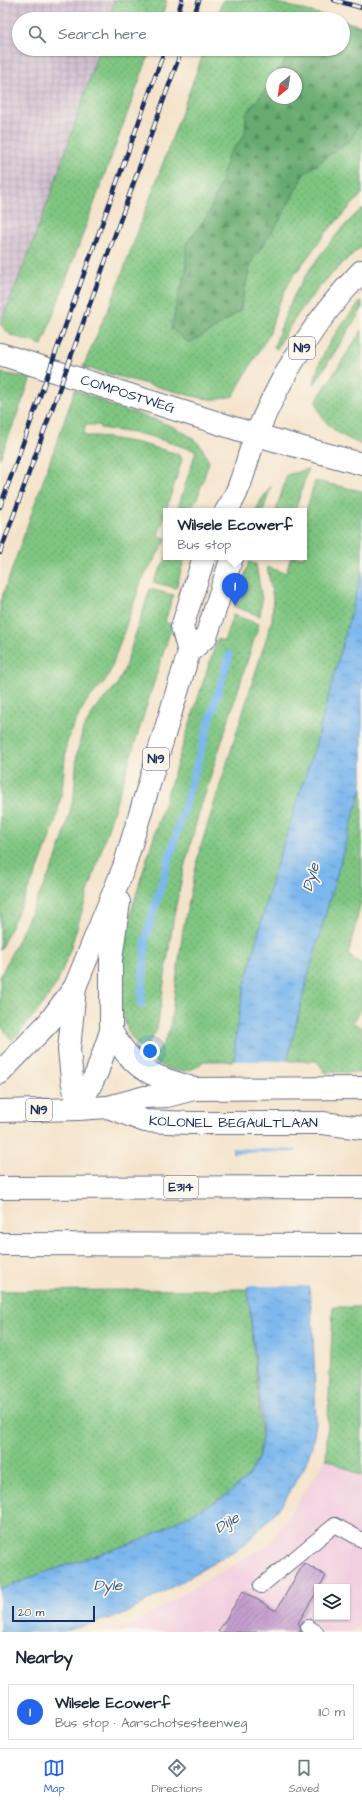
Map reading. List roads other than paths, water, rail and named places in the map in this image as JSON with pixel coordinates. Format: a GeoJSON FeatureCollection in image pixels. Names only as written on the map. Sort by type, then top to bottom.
{"type":"FeatureCollection","features":[{"type":"Feature","properties":{"kind":"main road","name":"N19"},"geometry":{"type":"LineString","coordinates":[[232,507],[256,435],[282,380],[314,329],[352,281],[362,271]]}},
{"type":"Feature","properties":{"kind":"main road","name":"COMPOSTWEG"},"geometry":{"type":"LineString","coordinates":[[0,354],[256,435],[362,464]]}},
{"type":"Feature","properties":{"kind":"main road"},"geometry":{"type":"LineString","coordinates":[[203,560],[182,627],[189,652],[206,637],[231,560]]}},
{"type":"Feature","properties":{"kind":"main road","name":"N19"},"geometry":{"type":"LineString","coordinates":[[0,1073],[49,1022],[75,987],[124,867],[189,652]]}},
{"type":"Feature","properties":{"kind":"main road","name":"N19"},"geometry":{"type":"LineString","coordinates":[[78,1110],[97,1072],[111,1031],[111,959],[124,867]]}},
{"type":"Feature","properties":{"kind":"main road","name":"N19"},"geometry":{"type":"LineString","coordinates":[[75,987],[69,1050],[72,1079],[78,1110]]}},
{"type":"Feature","properties":{"kind":"main road"},"geometry":{"type":"LineString","coordinates":[[111,1031],[119,1045],[138,1066],[158,1076],[194,1089]]}},
{"type":"Feature","properties":{"kind":"main road","name":"KOLONEL BEGAULTLAAN"},"geometry":{"type":"LineString","coordinates":[[78,1110],[108,1107],[145,1097],[167,1096],[194,1089],[362,1088]]}},
{"type":"Feature","properties":{"kind":"main road","name":"KOLONEL BEGAULTLAAN"},"geometry":{"type":"LineString","coordinates":[[108,1107],[145,1121],[190,1123],[322,1123],[362,1128]]}},
{"type":"Feature","properties":{"kind":"main road","name":"N19"},"geometry":{"type":"LineString","coordinates":[[0,1111],[78,1110]]}},
{"type":"Feature","properties":{"kind":"main road","name":"E314"},"geometry":{"type":"LineString","coordinates":[[0,1188],[362,1187]]}},
{"type":"Feature","properties":{"kind":"main road"},"geometry":{"type":"LineString","coordinates":[[0,1244],[362,1245]]}},
{"type":"Feature","properties":{"kind":"lane"},"geometry":{"type":"LineString","coordinates":[[261,1586],[335,1524],[362,1540]]}},
{"type":"Feature","properties":{"kind":"water","name":"Dyle"},"geometry":{"type":"Polygon","coordinates":[[[362,572],[362,786],[309,972],[287,1061],[313,1329],[316,1423],[312,1446],[305,1466],[281,1506],[243,1546],[125,1614],[61,1632],[0,1632],[0,1590],[37,1575],[142,1540],[225,1496],[247,1478],[258,1459],[262,1438],[262,1419],[230,1125],[236,1032],[244,989],[273,876],[314,750],[362,572]]]}},
{"type":"Feature","properties":{"kind":"waterway"},"geometry":{"type":"LineString","coordinates":[[141,1005],[146,937],[229,655]]}},
{"type":"Feature","properties":{"kind":"railway"},"geometry":{"type":"LineString","coordinates":[[178,12],[182,0]]}},
{"type":"Feature","properties":{"kind":"railway"},"geometry":{"type":"LineString","coordinates":[[195,12],[199,0]]}},
{"type":"Feature","properties":{"kind":"railway"},"geometry":{"type":"LineString","coordinates":[[334,0],[362,8]]}},
{"type":"Feature","properties":{"kind":"railway"},"geometry":{"type":"LineString","coordinates":[[0,507],[162,56]]}},
{"type":"Feature","properties":{"kind":"railway"},"geometry":{"type":"LineString","coordinates":[[0,553],[179,56]]}},
{"type":"Feature","properties":{"kind":"place","name":"Wilsele Ecowerf"},"geometry":{"type":"Point","coordinates":[235,606]}},
{"type":"Feature","properties":{"kind":"water label","name":"Dijle"},"geometry":{"type":"Point","coordinates":[227,1523]}}]}
